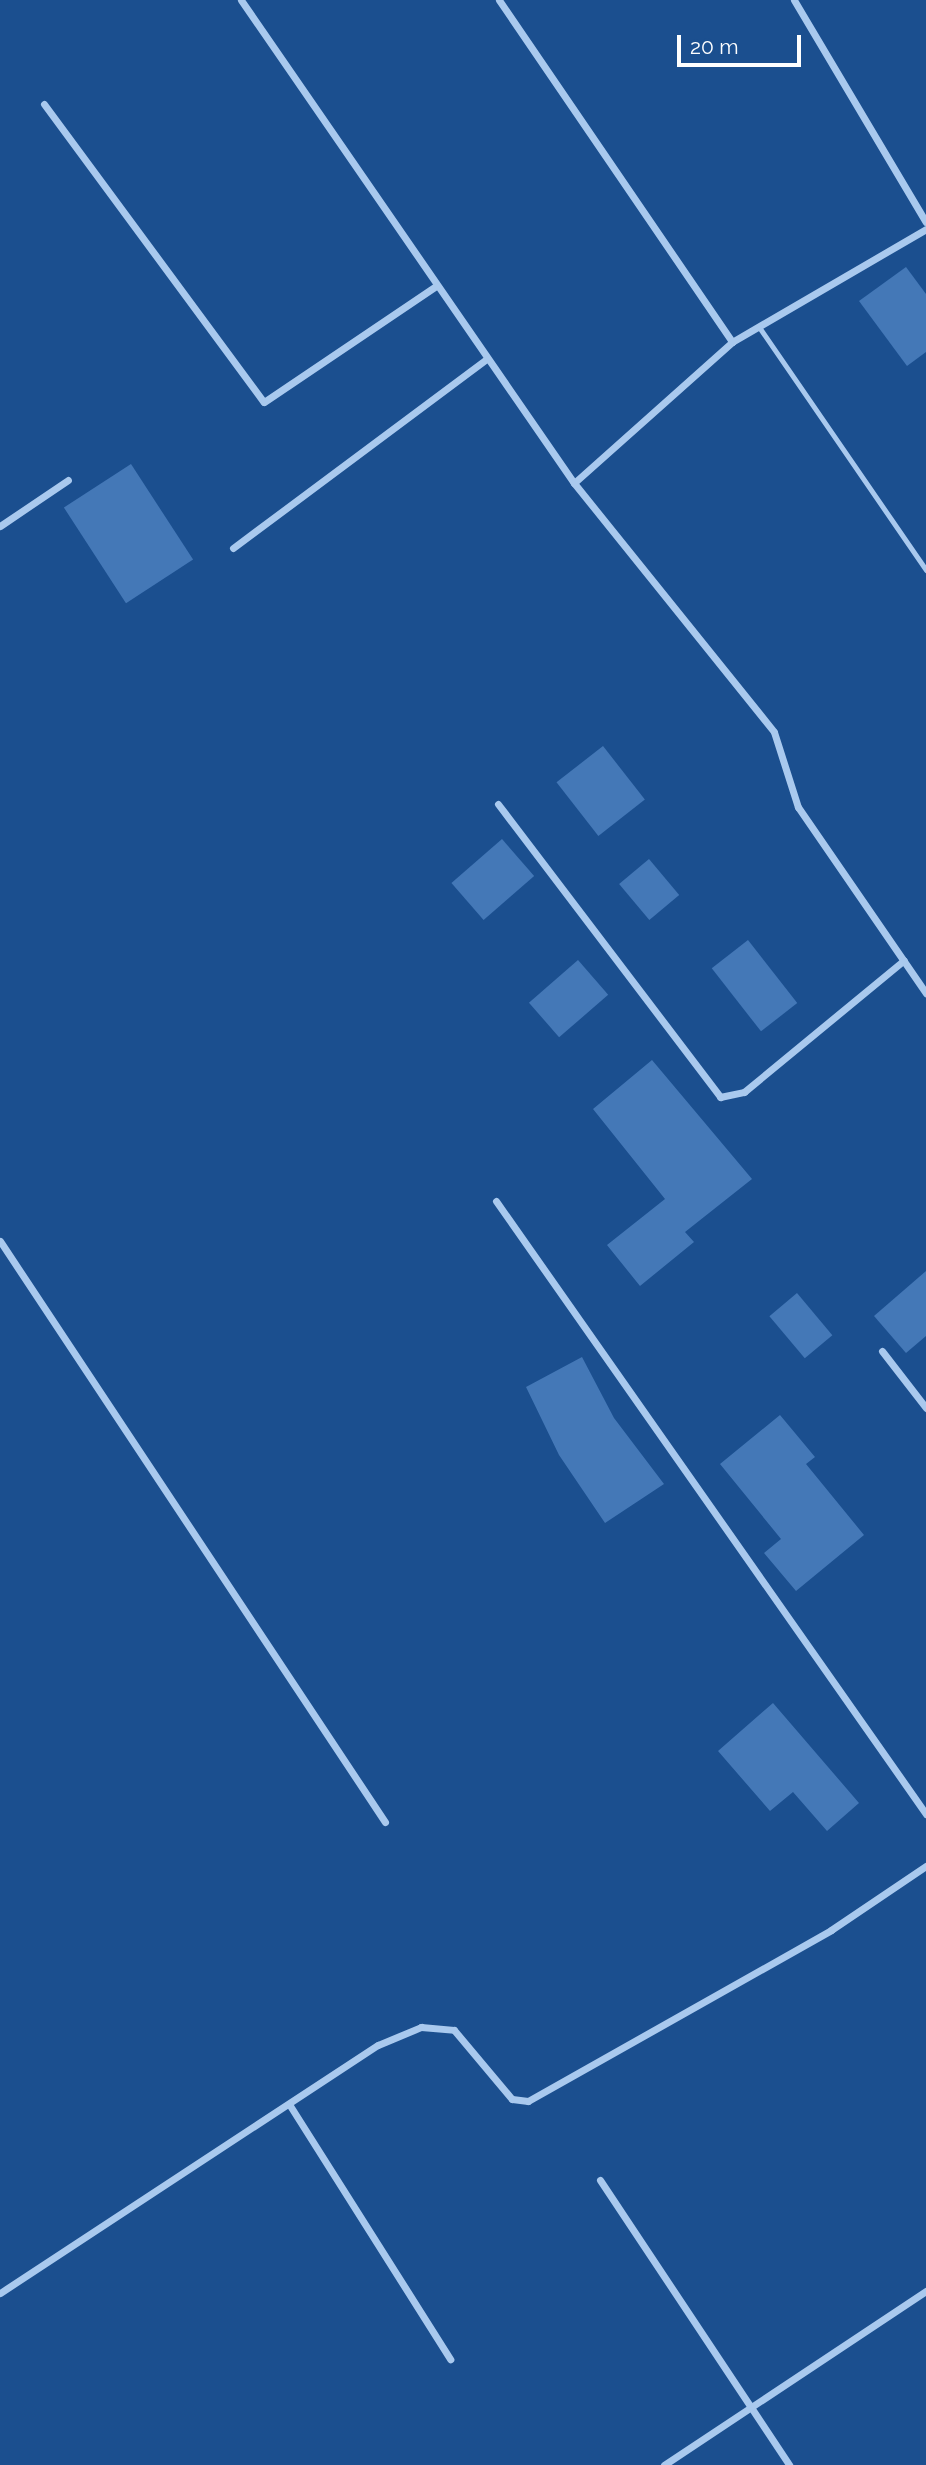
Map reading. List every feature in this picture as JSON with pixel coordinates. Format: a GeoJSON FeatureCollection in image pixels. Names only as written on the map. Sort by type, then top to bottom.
{"type":"FeatureCollection","features":[{"type":"Feature","properties":{"kind":"street"},"geometry":{"type":"LineString","coordinates":[[241,0],[486,359],[575,483],[774,732],[798,807],[926,993]]}},
{"type":"Feature","properties":{"kind":"street"},"geometry":{"type":"LineString","coordinates":[[499,0],[732,342]]}},
{"type":"Feature","properties":{"kind":"street"},"geometry":{"type":"LineString","coordinates":[[794,0],[926,222]]}},
{"type":"Feature","properties":{"kind":"street"},"geometry":{"type":"LineString","coordinates":[[44,104],[264,402],[436,286]]}},
{"type":"Feature","properties":{"kind":"street"},"geometry":{"type":"LineString","coordinates":[[575,483],[732,342],[926,229]]}},
{"type":"Feature","properties":{"kind":"street"},"geometry":{"type":"LineString","coordinates":[[233,548],[486,359]]}},
{"type":"Feature","properties":{"kind":"street"},"geometry":{"type":"LineString","coordinates":[[0,526],[68,480]]}},
{"type":"Feature","properties":{"kind":"street"},"geometry":{"type":"LineString","coordinates":[[498,804],[720,1097],[744,1092],[904,960]]}},
{"type":"Feature","properties":{"kind":"street"},"geometry":{"type":"LineString","coordinates":[[496,1201],[926,1814]]}},
{"type":"Feature","properties":{"kind":"street"},"geometry":{"type":"LineString","coordinates":[[0,1241],[385,1822]]}},
{"type":"Feature","properties":{"kind":"street"},"geometry":{"type":"LineString","coordinates":[[882,1351],[926,1408]]}},
{"type":"Feature","properties":{"kind":"street"},"geometry":{"type":"LineString","coordinates":[[0,2293],[378,2045],[438,2025],[454,2030],[512,2099],[528,2101],[819,1937],[926,1866]]}},
{"type":"Feature","properties":{"kind":"street"},"geometry":{"type":"LineString","coordinates":[[289,2104],[450,2360]]}},
{"type":"Feature","properties":{"kind":"street"},"geometry":{"type":"LineString","coordinates":[[600,2180],[750,2410],[789,2465]]}},
{"type":"Feature","properties":{"kind":"street"},"geometry":{"type":"LineString","coordinates":[[664,2465],[926,2291]]}},
{"type":"Feature","properties":{"kind":"lane"},"geometry":{"type":"LineString","coordinates":[[758,327],[926,570]]}},
{"type":"Feature","properties":{"kind":"building"},"geometry":{"type":"Polygon","coordinates":[[[906,267],[926,294],[926,352],[907,366],[859,301],[906,267]]]}},
{"type":"Feature","properties":{"kind":"building"},"geometry":{"type":"Polygon","coordinates":[[[131,464],[193,560],[126,603],[64,508],[131,464]]]}},
{"type":"Feature","properties":{"kind":"building"},"geometry":{"type":"Polygon","coordinates":[[[603,746],[645,800],[598,836],[557,782],[603,746]]]}},
{"type":"Feature","properties":{"kind":"building"},"geometry":{"type":"Polygon","coordinates":[[[502,839],[534,876],[484,920],[451,883],[502,839]]]}},
{"type":"Feature","properties":{"kind":"building"},"geometry":{"type":"Polygon","coordinates":[[[649,859],[679,895],[649,920],[619,884],[649,859]]]}},
{"type":"Feature","properties":{"kind":"building"},"geometry":{"type":"Polygon","coordinates":[[[748,940],[797,1003],[761,1031],[712,968],[748,940]]]}},
{"type":"Feature","properties":{"kind":"building"},"geometry":{"type":"Polygon","coordinates":[[[578,960],[608,995],[559,1037],[529,1003],[578,960]]]}},
{"type":"Feature","properties":{"kind":"building"},"geometry":{"type":"Polygon","coordinates":[[[652,1060],[752,1179],[685,1232],[694,1242],[640,1286],[607,1245],[665,1199],[593,1109],[652,1060]]]}},
{"type":"Feature","properties":{"kind":"building"},"geometry":{"type":"Polygon","coordinates":[[[926,1271],[926,1336],[906,1353],[874,1316],[926,1271]]]}},
{"type":"Feature","properties":{"kind":"building"},"geometry":{"type":"Polygon","coordinates":[[[797,1293],[832,1335],[805,1358],[769,1316],[797,1293]]]}},
{"type":"Feature","properties":{"kind":"building"},"geometry":{"type":"Polygon","coordinates":[[[582,1357],[614,1418],[664,1484],[605,1523],[559,1455],[526,1387],[582,1357]]]}},
{"type":"Feature","properties":{"kind":"building"},"geometry":{"type":"Polygon","coordinates":[[[780,1415],[815,1457],[806,1464],[864,1535],[796,1591],[764,1553],[781,1539],[720,1464],[780,1415]]]}},
{"type":"Feature","properties":{"kind":"building"},"geometry":{"type":"Polygon","coordinates":[[[773,1703],[859,1803],[827,1831],[793,1792],[770,1811],[718,1751],[773,1703]]]}}]}
